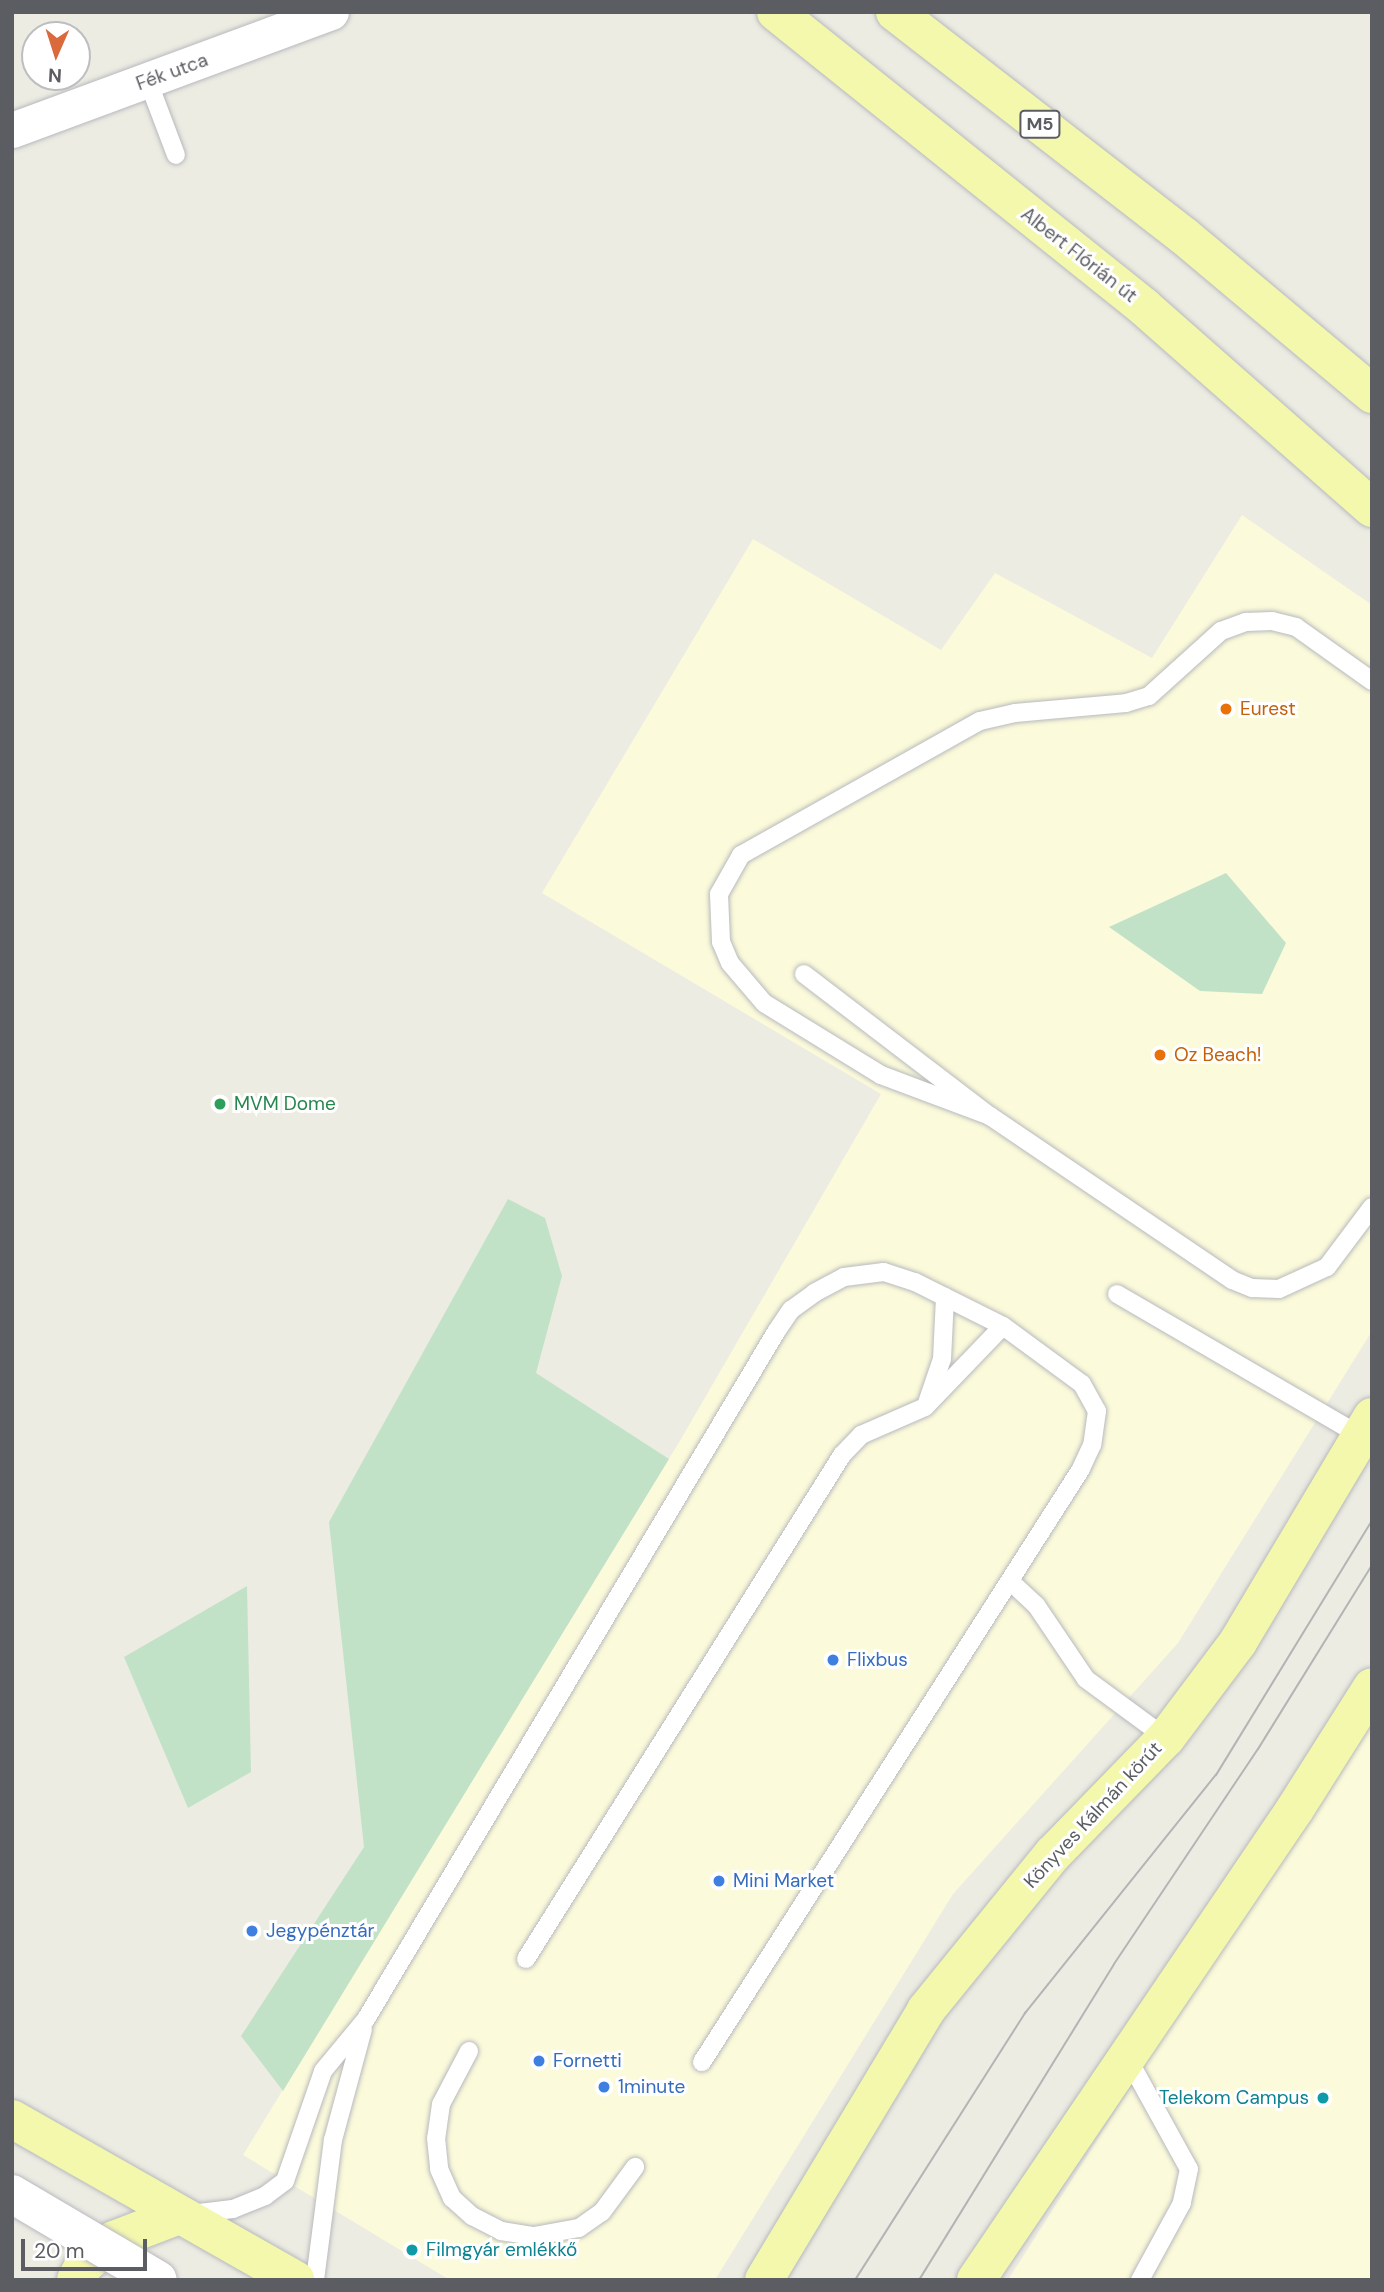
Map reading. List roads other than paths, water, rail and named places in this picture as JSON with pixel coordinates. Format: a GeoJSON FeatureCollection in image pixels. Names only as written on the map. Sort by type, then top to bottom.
{"type":"FeatureCollection","features":[{"type":"Feature","properties":{"kind":"main road","name":"Albert Flórián út"},"geometry":{"type":"LineString","coordinates":[[776,12],[1144,307],[1372,508]]}},
{"type":"Feature","properties":{"kind":"main road","name":"M5"},"geometry":{"type":"LineString","coordinates":[[895,12],[1184,236],[1372,394]]}},
{"type":"Feature","properties":{"kind":"main road","name":"Könyves Kálmán körút"},"geometry":{"type":"LineString","coordinates":[[764,2280],[926,2010],[1053,1854],[1166,1738],[1238,1642],[1366,1426]]}},
{"type":"Feature","properties":{"kind":"main road"},"geometry":{"type":"LineString","coordinates":[[976,2280],[1295,1809],[1372,1688]]}},
{"type":"Feature","properties":{"kind":"main road"},"geometry":{"type":"LineString","coordinates":[[12,2119],[177,2216],[295,2280]]}},
{"type":"Feature","properties":{"kind":"main road"},"geometry":{"type":"LineString","coordinates":[[12,2194],[158,2280]]}},
{"type":"Feature","properties":{"kind":"main road"},"geometry":{"type":"LineString","coordinates":[[76,2280],[85,2265],[114,2240],[177,2216]]}},
{"type":"Feature","properties":{"kind":"street","name":"Fék utca"},"geometry":{"type":"LineString","coordinates":[[12,130],[331,12]]}},
{"type":"Feature","properties":{"kind":"lane"},"geometry":{"type":"LineString","coordinates":[[148,81],[176,155]]}},
{"type":"Feature","properties":{"kind":"lane"},"geometry":{"type":"LineString","coordinates":[[990,1116],[881,1075],[764,1003],[730,963],[721,942],[719,894],[741,855],[980,721],[1014,713],[1126,703],[1149,696],[1221,631],[1246,622],[1272,621],[1296,627],[1372,681]]}},
{"type":"Feature","properties":{"kind":"lane"},"geometry":{"type":"LineString","coordinates":[[804,974],[990,1116],[1232,1280],[1252,1288],[1279,1289],[1326,1267],[1372,1207]]}},
{"type":"Feature","properties":{"kind":"lane"},"geometry":{"type":"LineString","coordinates":[[177,2216],[233,2209],[265,2196],[285,2181],[323,2071],[366,2019],[791,1310],[844,1278],[884,1272],[945,1297],[1003,1326],[1082,1384],[1097,1411],[1092,1445],[1081,1469],[702,2062]]}},
{"type":"Feature","properties":{"kind":"lane"},"geometry":{"type":"LineString","coordinates":[[1117,1294],[1366,1426]]}},
{"type":"Feature","properties":{"kind":"lane"},"geometry":{"type":"LineString","coordinates":[[925,1407],[942,1359],[945,1297]]}},
{"type":"Feature","properties":{"kind":"lane"},"geometry":{"type":"LineString","coordinates":[[526,1959],[842,1455],[861,1435],[925,1407],[1003,1326]]}},
{"type":"Feature","properties":{"kind":"lane"},"geometry":{"type":"LineString","coordinates":[[1010,1581],[1036,1605],[1086,1679],[1166,1738]]}},
{"type":"Feature","properties":{"kind":"lane"},"geometry":{"type":"LineString","coordinates":[[315,2280],[333,2140],[366,2019]]}},
{"type":"Feature","properties":{"kind":"lane"},"geometry":{"type":"LineString","coordinates":[[469,2051],[442,2104],[436,2138],[439,2169],[452,2198],[472,2216],[501,2231],[534,2236],[579,2228],[602,2212],[635,2167]]}},
{"type":"Feature","properties":{"kind":"lane"},"geometry":{"type":"LineString","coordinates":[[1126,2055],[1189,2169],[1182,2203],[1140,2280]]}},
{"type":"Feature","properties":{"kind":"tram line"},"geometry":{"type":"LineString","coordinates":[[855,2280],[1025,2013],[1216,1775],[1372,1520]]}},
{"type":"Feature","properties":{"kind":"tram line"},"geometry":{"type":"LineString","coordinates":[[919,2280],[1114,1964],[1258,1749],[1372,1565]]}},
{"type":"Feature","properties":{"kind":"place","name":"Eurest"},"geometry":{"type":"Point","coordinates":[1226,709]}},
{"type":"Feature","properties":{"kind":"place","name":"Oz Beach!"},"geometry":{"type":"Point","coordinates":[1160,1055]}},
{"type":"Feature","properties":{"kind":"place","name":"MVM Dome"},"geometry":{"type":"Point","coordinates":[220,1104]}},
{"type":"Feature","properties":{"kind":"place","name":"Flixbus"},"geometry":{"type":"Point","coordinates":[833,1660]}},
{"type":"Feature","properties":{"kind":"place","name":"Mini Market"},"geometry":{"type":"Point","coordinates":[719,1881]}},
{"type":"Feature","properties":{"kind":"place","name":"Jegypénztár"},"geometry":{"type":"Point","coordinates":[252,1931]}},
{"type":"Feature","properties":{"kind":"place","name":"Fornetti"},"geometry":{"type":"Point","coordinates":[539,2061]}},
{"type":"Feature","properties":{"kind":"place","name":"1minute"},"geometry":{"type":"Point","coordinates":[604,2087]}},
{"type":"Feature","properties":{"kind":"place","name":"Telekom Campus"},"geometry":{"type":"Point","coordinates":[1323,2098]}},
{"type":"Feature","properties":{"kind":"place","name":"Filmgyár emlékkő"},"geometry":{"type":"Point","coordinates":[412,2250]}}]}
